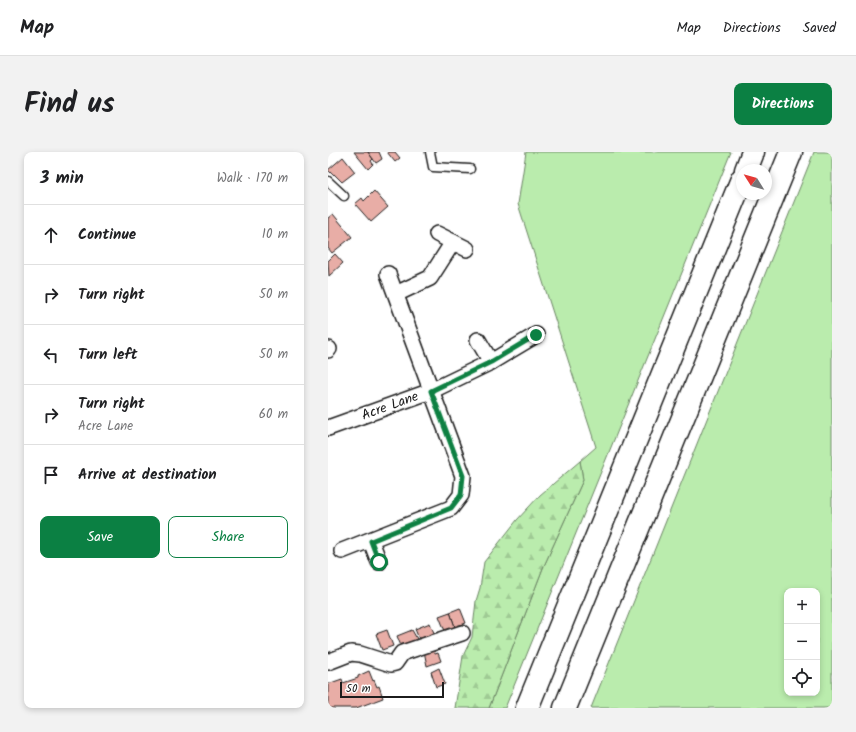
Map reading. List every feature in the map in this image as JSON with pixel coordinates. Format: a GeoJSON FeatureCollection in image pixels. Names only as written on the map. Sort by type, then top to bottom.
{"type":"FeatureCollection","features":[{"type":"Feature","properties":{"kind":"highway"},"geometry":{"type":"LineString","coordinates":[[748,164],[753,152]]}},
{"type":"Feature","properties":{"kind":"highway"},"geometry":{"type":"LineString","coordinates":[[565,708],[791,152]]}},
{"type":"Feature","properties":{"kind":"highway"},"geometry":{"type":"LineString","coordinates":[[527,708],[736,195]]}},
{"type":"Feature","properties":{"kind":"street"},"geometry":{"type":"LineString","coordinates":[[396,294],[430,278],[460,246],[437,234]]}},
{"type":"Feature","properties":{"kind":"street"},"geometry":{"type":"LineString","coordinates":[[342,552],[451,508],[461,495],[463,476],[388,274]]}},
{"type":"Feature","properties":{"kind":"street","name":"Acre Lane"},"geometry":{"type":"LineString","coordinates":[[328,428],[431,391],[491,362],[536,335]]}},
{"type":"Feature","properties":{"kind":"street"},"geometry":{"type":"LineString","coordinates":[[478,340],[491,362]]}},
{"type":"Feature","properties":{"kind":"street"},"geometry":{"type":"LineString","coordinates":[[371,541],[379,562]]}},
{"type":"Feature","properties":{"kind":"street"},"geometry":{"type":"LineString","coordinates":[[328,662],[351,653],[360,654],[391,664],[395,663],[402,654],[462,633]]}},
{"type":"Feature","properties":{"kind":"lane"},"geometry":{"type":"LineString","coordinates":[[430,152],[433,167],[470,169]]}},
{"type":"Feature","properties":{"kind":"lane"},"geometry":{"type":"LineString","coordinates":[[328,181],[344,196]]}},
{"type":"Feature","properties":{"kind":"green space"},"geometry":{"type":"Polygon","coordinates":[[[526,152],[731,152],[505,708],[489,708],[543,568],[583,480],[580,461],[596,447],[518,204],[526,152]]]}},
{"type":"Feature","properties":{"kind":"green space"},"geometry":{"type":"Polygon","coordinates":[[[814,152],[832,152],[832,708],[591,708],[814,152]]]}},
{"type":"Feature","properties":{"kind":"green space"},"geometry":{"type":"Polygon","coordinates":[[[580,461],[583,480],[543,568],[489,708],[455,708],[463,656],[472,637],[476,601],[480,588],[484,562],[517,520],[540,495],[580,461]]]}},
{"type":"Feature","properties":{"kind":"building"},"geometry":{"type":"Polygon","coordinates":[[[354,152],[368,152],[373,159],[371,161],[373,164],[368,169],[354,152]]]}},
{"type":"Feature","properties":{"kind":"building"},"geometry":{"type":"Polygon","coordinates":[[[368,152],[379,152],[382,159],[376,163],[368,152]]]}},
{"type":"Feature","properties":{"kind":"building"},"geometry":{"type":"Polygon","coordinates":[[[387,152],[395,152],[400,158],[395,162],[387,152]]]}},
{"type":"Feature","properties":{"kind":"building"},"geometry":{"type":"Polygon","coordinates":[[[343,157],[355,172],[342,182],[328,170],[343,157]]]}},
{"type":"Feature","properties":{"kind":"building"},"geometry":{"type":"Polygon","coordinates":[[[374,191],[388,207],[371,222],[355,204],[362,198],[364,201],[374,191]]]}},
{"type":"Feature","properties":{"kind":"building"},"geometry":{"type":"Polygon","coordinates":[[[333,214],[352,237],[332,253],[328,248],[328,218],[333,214]]]}},
{"type":"Feature","properties":{"kind":"building"},"geometry":{"type":"Polygon","coordinates":[[[335,254],[343,263],[329,276],[328,261],[335,254]]]}},
{"type":"Feature","properties":{"kind":"building"},"geometry":{"type":"Polygon","coordinates":[[[460,608],[466,623],[455,627],[450,612],[460,608]]]}},
{"type":"Feature","properties":{"kind":"building"},"geometry":{"type":"Polygon","coordinates":[[[450,612],[455,627],[445,631],[439,616],[450,612]]]}},
{"type":"Feature","properties":{"kind":"building"},"geometry":{"type":"Polygon","coordinates":[[[430,623],[434,633],[419,639],[415,629],[430,623]]]}},
{"type":"Feature","properties":{"kind":"building"},"geometry":{"type":"Polygon","coordinates":[[[387,630],[393,646],[382,650],[376,634],[387,630]]]}},
{"type":"Feature","properties":{"kind":"building"},"geometry":{"type":"Polygon","coordinates":[[[412,630],[417,639],[401,646],[397,636],[412,630]]]}},
{"type":"Feature","properties":{"kind":"building"},"geometry":{"type":"Polygon","coordinates":[[[433,647],[435,654],[438,653],[441,661],[427,666],[424,651],[433,647]]]}},
{"type":"Feature","properties":{"kind":"building"},"geometry":{"type":"Polygon","coordinates":[[[439,668],[445,684],[436,687],[431,672],[439,668]]]}},
{"type":"Feature","properties":{"kind":"building"},"geometry":{"type":"Polygon","coordinates":[[[369,671],[377,687],[379,686],[383,698],[356,708],[328,708],[328,684],[342,679],[343,683],[358,678],[358,676],[369,671]]]}},
{"type":"Feature","properties":{"kind":"route"},"geometry":{"type":"LineString","coordinates":[[379,562],[371,541],[451,508],[461,495],[463,476],[431,391],[491,362],[536,335]]}}]}
